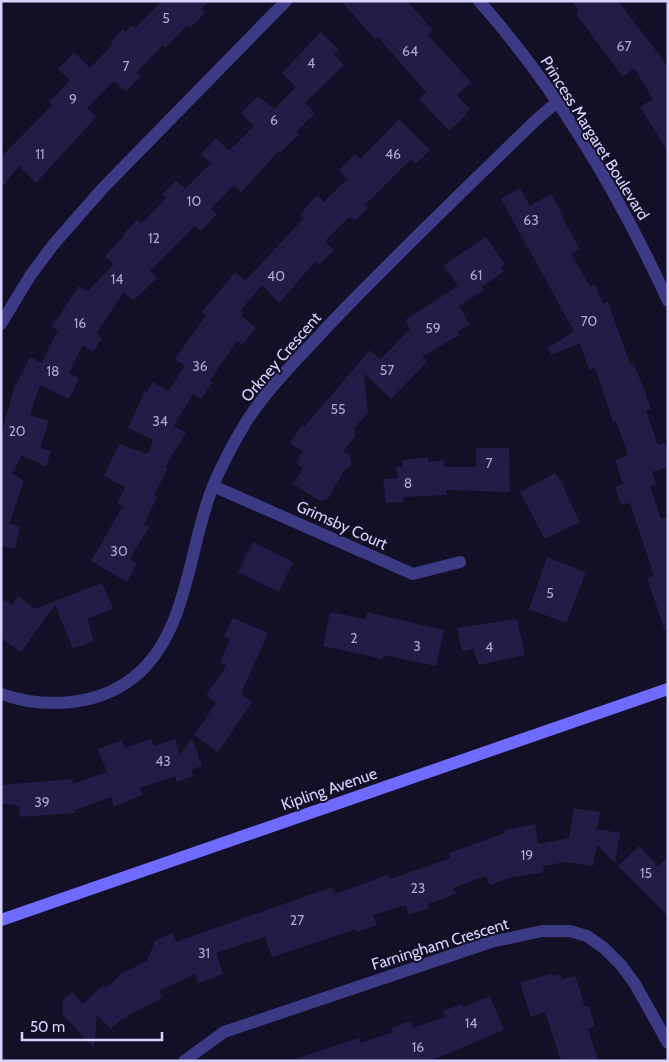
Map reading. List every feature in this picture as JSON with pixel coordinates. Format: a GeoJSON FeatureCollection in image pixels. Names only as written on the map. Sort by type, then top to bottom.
{"type":"FeatureCollection","features":[{"type":"Feature","properties":{"kind":"main road","name":"Kipling Avenue"},"geometry":{"type":"LineString","coordinates":[[1,920],[668,689]]}},
{"type":"Feature","properties":{"kind":"street"},"geometry":{"type":"LineString","coordinates":[[1,324],[30,276],[53,245],[103,188],[286,1]]}},
{"type":"Feature","properties":{"kind":"street","name":"Princess Margaret Boulevard"},"geometry":{"type":"LineString","coordinates":[[479,1],[525,56],[613,190],[668,301]]}},
{"type":"Feature","properties":{"kind":"street","name":"Orkney Crescent"},"geometry":{"type":"LineString","coordinates":[[1,694],[19,700],[58,703],[90,700],[117,689],[140,672],[160,650],[171,627],[213,486],[247,422],[297,357],[382,270],[535,121],[557,102]]}},
{"type":"Feature","properties":{"kind":"street","name":"Grimsby Court"},"geometry":{"type":"LineString","coordinates":[[213,486],[413,574],[460,562]]}},
{"type":"Feature","properties":{"kind":"street","name":"Farningham Crescent"},"geometry":{"type":"LineString","coordinates":[[184,1061],[224,1032],[491,942],[542,931],[570,931],[587,936],[604,948],[621,964],[635,984],[668,1043]]}},
{"type":"Feature","properties":{"kind":"building"},"geometry":{"type":"Polygon","coordinates":[[[162,1],[209,1],[201,9],[205,13],[190,28],[188,25],[165,48],[163,45],[136,73],[140,77],[126,92],[114,81],[87,108],[96,117],[36,183],[19,166],[1,188],[1,157],[52,105],[49,102],[70,80],[58,69],[74,52],[90,68],[113,44],[111,42],[123,29],[126,32],[132,25],[135,28],[162,1]]]}},
{"type":"Feature","properties":{"kind":"building"},"geometry":{"type":"Polygon","coordinates":[[[341,1],[407,1],[433,30],[428,35],[471,82],[457,95],[470,109],[467,114],[449,131],[419,99],[426,92],[378,37],[375,39],[341,1]]]}},
{"type":"Feature","properties":{"kind":"building"},"geometry":{"type":"Polygon","coordinates":[[[572,1],[618,1],[668,68],[668,152],[640,107],[653,99],[634,68],[623,77],[576,14],[579,11],[572,1]]]}},
{"type":"Feature","properties":{"kind":"building"},"geometry":{"type":"Polygon","coordinates":[[[321,32],[339,50],[334,55],[344,65],[305,103],[315,113],[296,132],[299,134],[280,153],[278,151],[241,193],[234,185],[211,209],[217,214],[201,231],[195,226],[150,271],[157,278],[133,301],[124,292],[96,334],[102,338],[93,352],[83,345],[69,373],[79,378],[69,399],[40,385],[30,415],[49,421],[40,448],[51,451],[46,467],[22,455],[12,473],[24,481],[9,524],[20,526],[15,549],[1,546],[1,435],[14,388],[30,357],[42,363],[58,330],[52,327],[79,286],[88,291],[114,264],[105,256],[137,220],[141,224],[166,198],[162,195],[176,180],[185,189],[211,163],[201,154],[216,138],[229,151],[254,126],[241,113],[258,96],[274,109],[296,87],[282,73],[321,32]]]}},
{"type":"Feature","properties":{"kind":"building"},"geometry":{"type":"Polygon","coordinates":[[[399,119],[430,150],[416,164],[411,159],[365,205],[368,208],[355,221],[350,216],[325,241],[334,250],[319,265],[315,262],[279,303],[262,285],[240,311],[243,314],[241,316],[256,328],[242,345],[237,341],[210,380],[213,382],[201,399],[193,394],[174,426],[186,433],[165,467],[168,468],[154,495],[157,497],[144,524],[149,527],[130,559],[137,564],[127,582],[91,561],[123,506],[117,503],[125,487],[104,476],[119,444],[148,454],[153,440],[128,428],[145,390],[147,392],[153,382],[168,391],[185,366],[175,359],[206,315],[202,312],[235,272],[245,281],[304,218],[300,214],[318,195],[324,202],[347,179],[339,170],[355,154],[360,159],[399,119]]]}},
{"type":"Feature","properties":{"kind":"building"},"geometry":{"type":"Polygon","coordinates":[[[520,188],[530,206],[551,194],[564,216],[562,217],[580,249],[571,254],[590,286],[595,284],[603,304],[608,302],[630,364],[633,362],[651,409],[646,411],[658,445],[664,443],[668,454],[668,467],[652,472],[656,484],[650,486],[661,519],[668,517],[668,630],[665,631],[647,578],[654,575],[630,503],[621,505],[615,487],[623,484],[615,460],[628,455],[616,421],[613,422],[595,367],[589,370],[580,343],[551,355],[548,348],[574,331],[501,199],[520,188]]]}},
{"type":"Feature","properties":{"kind":"building"},"geometry":{"type":"Polygon","coordinates":[[[486,237],[505,264],[501,266],[504,271],[482,287],[484,290],[459,306],[470,324],[457,332],[459,335],[422,357],[427,362],[391,399],[364,373],[368,413],[354,428],[355,437],[343,451],[349,455],[352,462],[345,469],[328,499],[320,501],[293,484],[303,468],[296,463],[303,451],[290,443],[302,425],[304,427],[370,350],[380,360],[410,329],[405,320],[458,286],[444,265],[486,237]]]}},
{"type":"Feature","properties":{"kind":"building"},"geometry":{"type":"Polygon","coordinates":[[[476,448],[509,448],[510,492],[446,490],[447,495],[403,497],[403,502],[386,503],[383,479],[398,478],[396,467],[403,467],[403,460],[428,457],[429,462],[444,460],[445,467],[476,467],[476,448]]]}},
{"type":"Feature","properties":{"kind":"building"},"geometry":{"type":"Polygon","coordinates":[[[555,473],[580,522],[545,539],[520,492],[555,473]]]}},
{"type":"Feature","properties":{"kind":"building"},"geometry":{"type":"Polygon","coordinates":[[[253,542],[293,562],[279,592],[238,572],[253,542]]]}},
{"type":"Feature","properties":{"kind":"building"},"geometry":{"type":"Polygon","coordinates":[[[547,557],[586,572],[566,623],[529,609],[547,557]]]}},
{"type":"Feature","properties":{"kind":"building"},"geometry":{"type":"Polygon","coordinates":[[[102,583],[113,609],[87,619],[94,641],[73,649],[55,605],[21,652],[1,638],[1,598],[12,605],[18,596],[35,609],[102,583]]]}},
{"type":"Feature","properties":{"kind":"building"},"geometry":{"type":"Polygon","coordinates":[[[330,612],[366,619],[367,612],[444,630],[436,666],[383,655],[383,659],[323,646],[330,612]]]}},
{"type":"Feature","properties":{"kind":"building"},"geometry":{"type":"Polygon","coordinates":[[[233,618],[268,633],[241,694],[252,702],[218,752],[194,735],[216,703],[206,696],[227,665],[220,663],[230,639],[224,636],[233,618]]]}},
{"type":"Feature","properties":{"kind":"building"},"geometry":{"type":"Polygon","coordinates":[[[517,619],[525,655],[479,665],[473,649],[462,651],[457,628],[517,619]]]}},
{"type":"Feature","properties":{"kind":"building"},"geometry":{"type":"Polygon","coordinates":[[[192,738],[202,766],[191,770],[193,776],[177,782],[175,776],[140,788],[142,795],[114,807],[111,797],[75,810],[75,813],[20,817],[19,806],[1,803],[1,785],[72,779],[73,784],[107,772],[98,749],[122,740],[125,748],[151,739],[154,746],[175,739],[180,755],[192,738]]]}},
{"type":"Feature","properties":{"kind":"building"},"geometry":{"type":"Polygon","coordinates":[[[574,808],[600,812],[597,829],[620,833],[615,863],[597,845],[593,866],[566,862],[543,866],[544,872],[509,878],[490,885],[486,876],[453,888],[456,894],[428,904],[429,908],[409,915],[406,905],[373,915],[377,925],[357,932],[356,929],[272,957],[265,937],[216,953],[223,974],[198,983],[195,974],[159,991],[162,998],[130,1014],[125,1019],[123,1018],[111,1029],[97,1015],[94,1048],[62,1014],[63,1000],[72,992],[83,1004],[103,985],[106,988],[121,974],[147,961],[155,941],[172,933],[176,942],[332,887],[335,894],[388,875],[390,879],[451,858],[449,853],[505,833],[505,830],[535,824],[538,844],[569,838],[574,808]]]}},
{"type":"Feature","properties":{"kind":"building"},"geometry":{"type":"Polygon","coordinates":[[[639,846],[658,866],[668,857],[668,916],[618,866],[639,846]]]}},
{"type":"Feature","properties":{"kind":"building"},"geometry":{"type":"Polygon","coordinates":[[[552,973],[553,976],[560,974],[562,980],[575,975],[585,1007],[589,1006],[595,1026],[588,1029],[598,1061],[561,1061],[545,1012],[531,1017],[520,983],[552,973]]]}},
{"type":"Feature","properties":{"kind":"building"},"geometry":{"type":"Polygon","coordinates":[[[490,996],[504,1030],[430,1061],[299,1061],[298,1058],[359,1038],[361,1043],[393,1032],[391,1028],[411,1021],[413,1028],[445,1017],[443,1011],[462,1004],[463,1007],[490,996]]]}}]}
